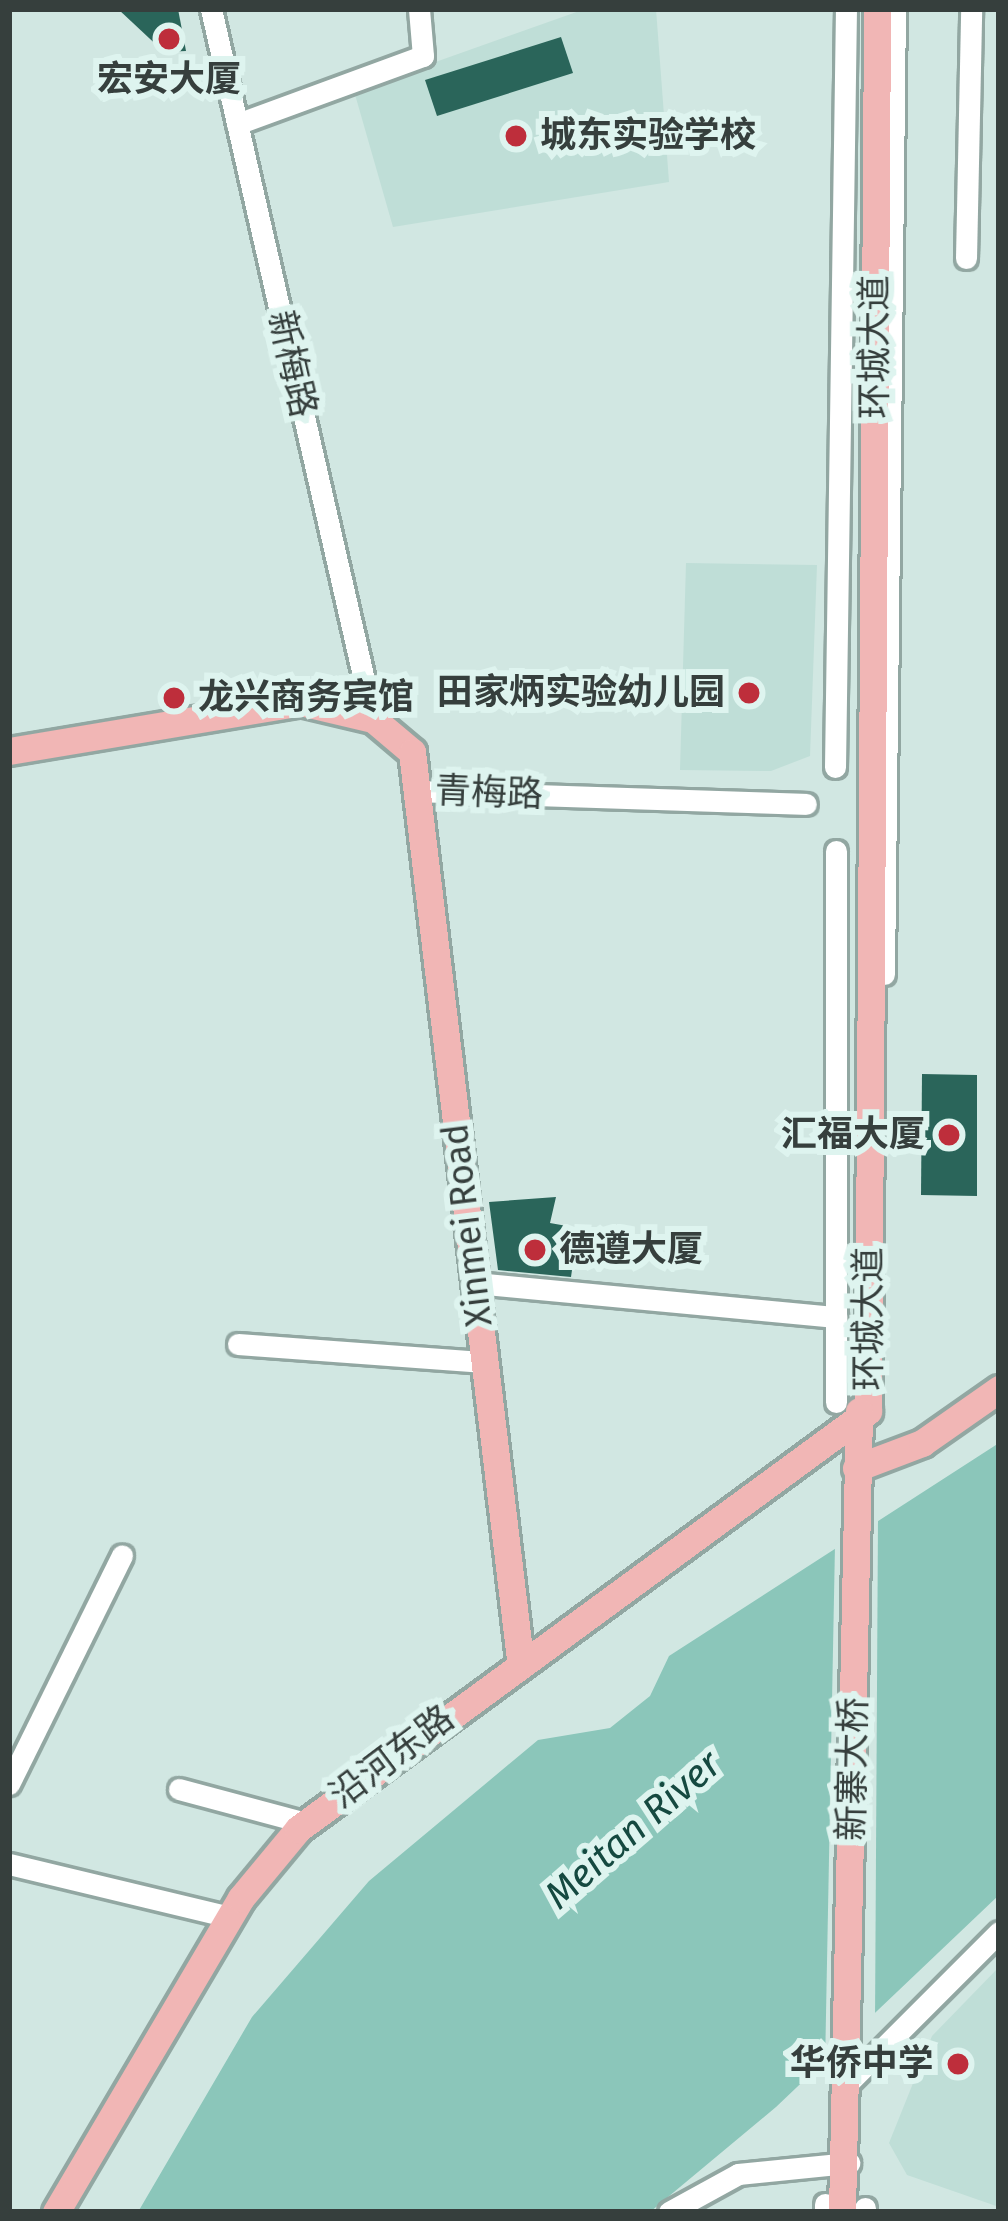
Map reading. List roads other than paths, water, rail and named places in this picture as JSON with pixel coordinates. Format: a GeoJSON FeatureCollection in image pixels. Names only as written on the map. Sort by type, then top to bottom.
{"type":"FeatureCollection","features":[{"type":"Feature","properties":{"kind":"main road","name":"环城大道"},"geometry":{"type":"LineString","coordinates":[[859,1426],[866,9]]}},
{"type":"Feature","properties":{"kind":"main road","name":"环城大道"},"geometry":{"type":"LineString","coordinates":[[859,1426],[868,1411],[877,9]]}},
{"type":"Feature","properties":{"kind":"main road"},"geometry":{"type":"LineString","coordinates":[[9,751],[301,702],[373,719]]}},
{"type":"Feature","properties":{"kind":"main road","name":"青梅路"},"geometry":{"type":"LineString","coordinates":[[373,719],[412,752],[417,791]]}},
{"type":"Feature","properties":{"kind":"main road","name":"Xinmei Road"},"geometry":{"type":"LineString","coordinates":[[417,791],[520,1659]]}},
{"type":"Feature","properties":{"kind":"main road"},"geometry":{"type":"LineString","coordinates":[[856,1475],[922,1443],[999,1389]]}},
{"type":"Feature","properties":{"kind":"main road","name":"新寨大桥"},"geometry":{"type":"LineString","coordinates":[[846,2208],[859,1426]]}},
{"type":"Feature","properties":{"kind":"main road","name":"沿河东路"},"geometry":{"type":"LineString","coordinates":[[56,2212],[230,1918],[306,1822],[520,1659],[859,1426]]}},
{"type":"Feature","properties":{"kind":"street","name":"新梅路"},"geometry":{"type":"LineString","coordinates":[[211,9],[373,719]]}},
{"type":"Feature","properties":{"kind":"street"},"geometry":{"type":"LineString","coordinates":[[238,124],[423,56],[419,9]]}},
{"type":"Feature","properties":{"kind":"street"},"geometry":{"type":"LineString","coordinates":[[835,767],[846,9]]}},
{"type":"Feature","properties":{"kind":"street"},"geometry":{"type":"LineString","coordinates":[[880,1400],[895,9]]}},
{"type":"Feature","properties":{"kind":"street"},"geometry":{"type":"LineString","coordinates":[[966,258],[971,9]]}},
{"type":"Feature","properties":{"kind":"street","name":"青梅路"},"geometry":{"type":"LineString","coordinates":[[417,791],[806,804]]}},
{"type":"Feature","properties":{"kind":"street"},"geometry":{"type":"LineString","coordinates":[[836,851],[836,1402]]}},
{"type":"Feature","properties":{"kind":"street"},"geometry":{"type":"LineString","coordinates":[[475,1282],[836,1317]]}},
{"type":"Feature","properties":{"kind":"street"},"geometry":{"type":"LineString","coordinates":[[238,1344],[484,1361]]}},
{"type":"Feature","properties":{"kind":"street"},"geometry":{"type":"LineString","coordinates":[[9,1784],[122,1555]]}},
{"type":"Feature","properties":{"kind":"street"},"geometry":{"type":"LineString","coordinates":[[179,1789],[306,1822]]}},
{"type":"Feature","properties":{"kind":"street"},"geometry":{"type":"LineString","coordinates":[[9,1864],[230,1918]]}},
{"type":"Feature","properties":{"kind":"street"},"geometry":{"type":"LineString","coordinates":[[850,2069],[999,1932]]}},
{"type":"Feature","properties":{"kind":"street"},"geometry":{"type":"LineString","coordinates":[[669,2212],[738,2174],[849,2163]]}},
{"type":"Feature","properties":{"kind":"water","name":"Meitan River"},"geometry":{"type":"Polygon","coordinates":[[[999,1443],[999,1895],[776,2107],[650,2212],[138,2212],[252,2017],[369,1881],[538,1740],[610,1728],[650,1696],[669,1656],[999,1443]]]}},
{"type":"Feature","properties":{"kind":"place","name":"宏安大厦"},"geometry":{"type":"Point","coordinates":[169,39]}},
{"type":"Feature","properties":{"kind":"place","name":"城东实验学校"},"geometry":{"type":"Point","coordinates":[516,136]}},
{"type":"Feature","properties":{"kind":"place","name":"田家炳实验幼儿园"},"geometry":{"type":"Point","coordinates":[749,693]}},
{"type":"Feature","properties":{"kind":"place","name":"龙兴商务宾馆"},"geometry":{"type":"Point","coordinates":[174,698]}},
{"type":"Feature","properties":{"kind":"place","name":"汇福大厦"},"geometry":{"type":"Point","coordinates":[949,1135]}},
{"type":"Feature","properties":{"kind":"place","name":"德遵大厦"},"geometry":{"type":"Point","coordinates":[535,1250]}},
{"type":"Feature","properties":{"kind":"place","name":"华侨中学"},"geometry":{"type":"Point","coordinates":[958,2064]}}]}
